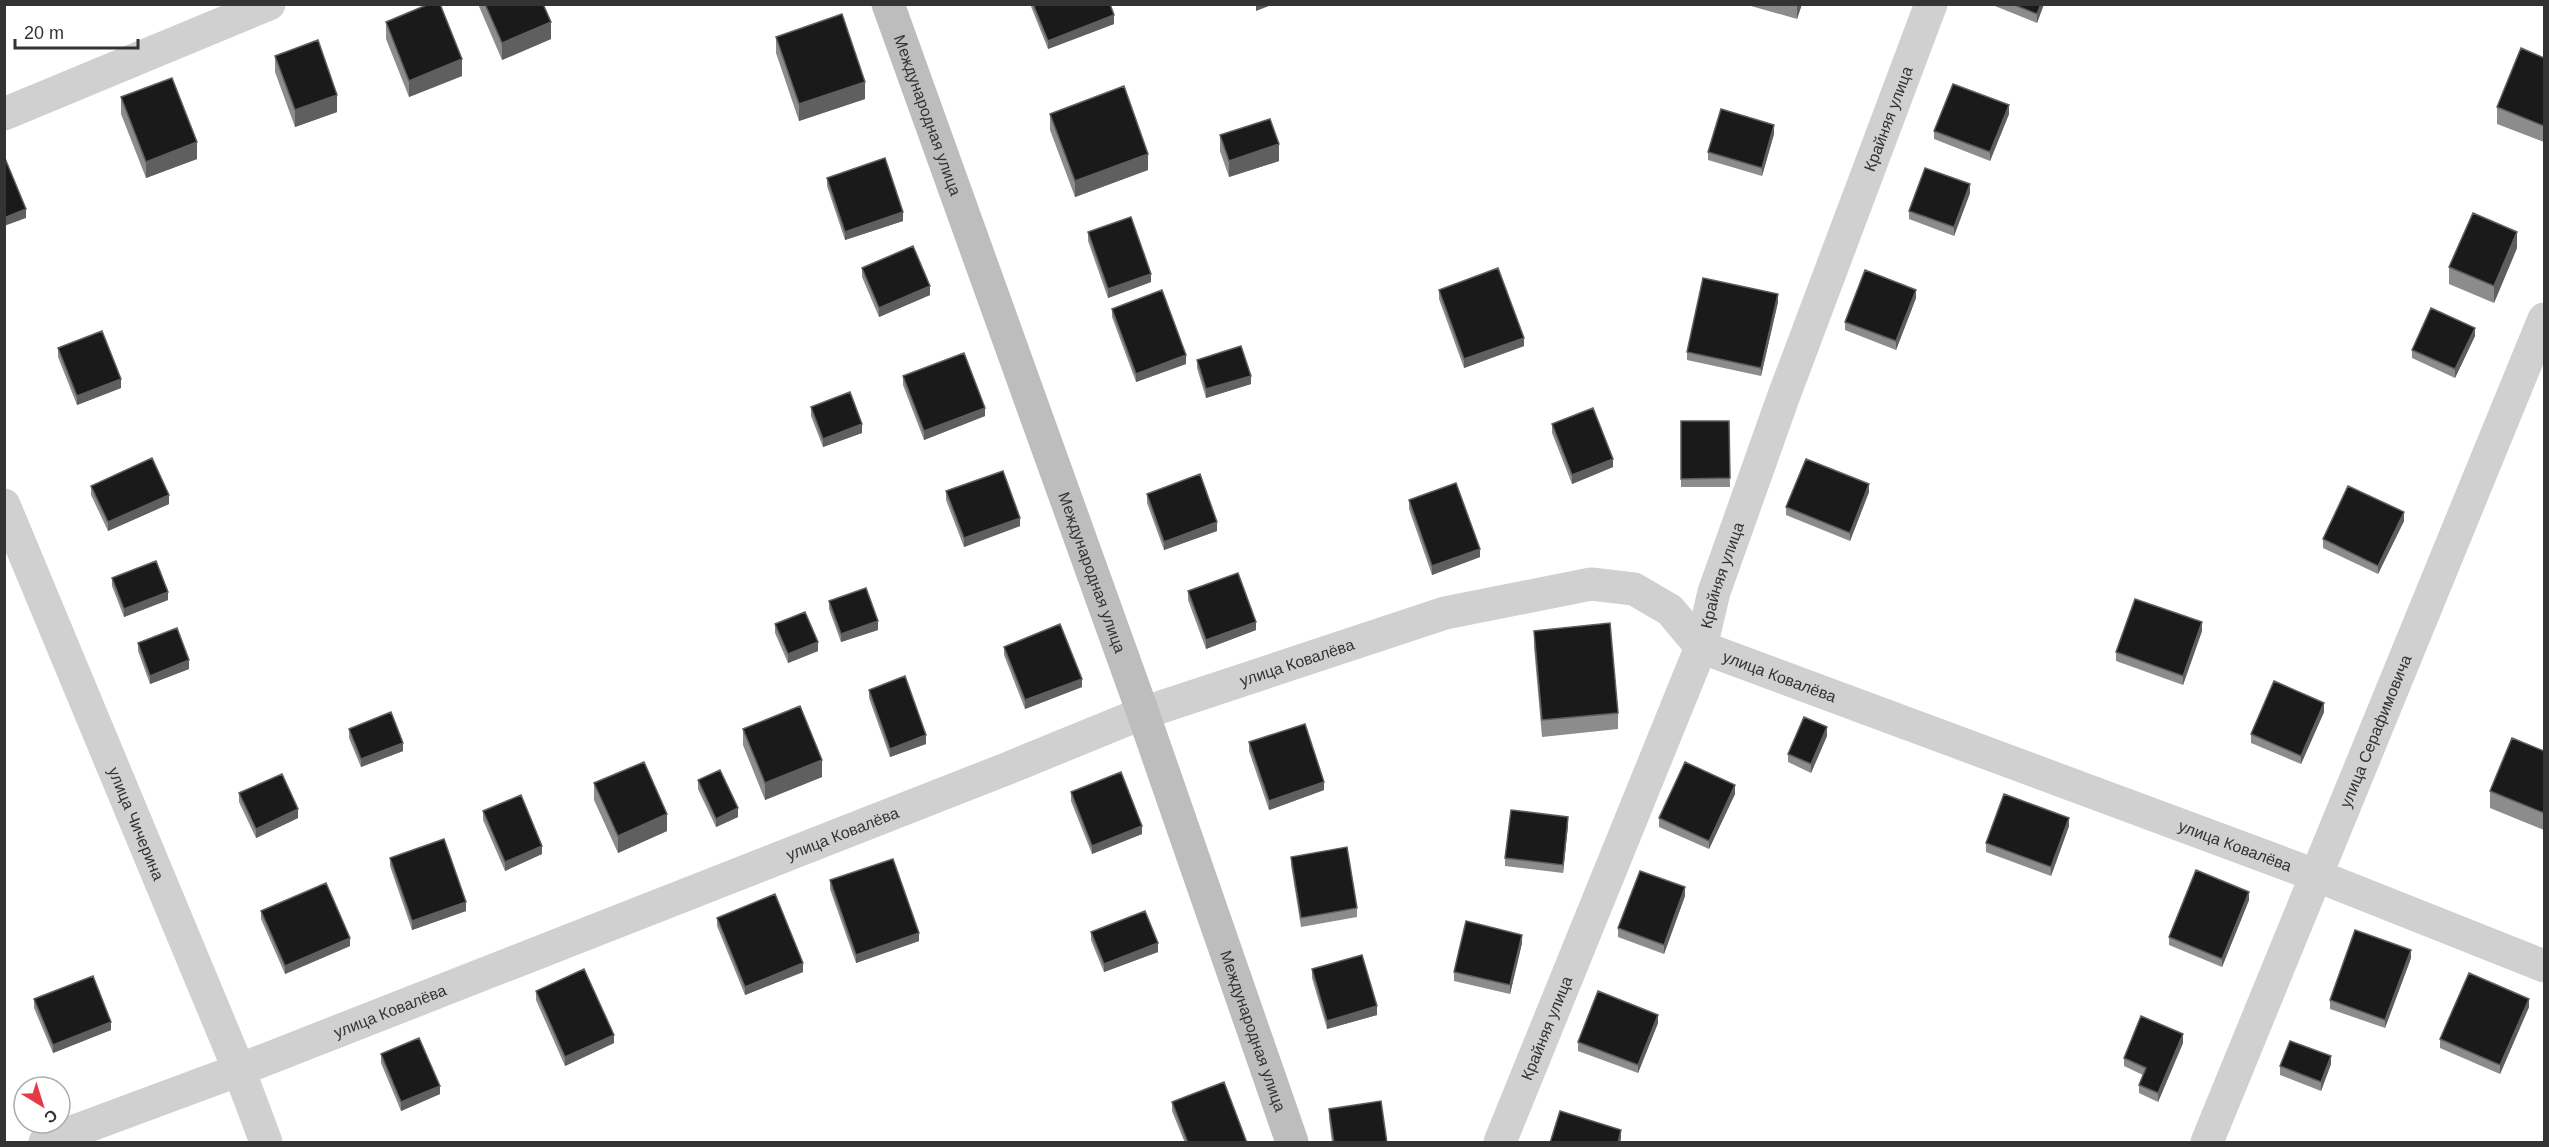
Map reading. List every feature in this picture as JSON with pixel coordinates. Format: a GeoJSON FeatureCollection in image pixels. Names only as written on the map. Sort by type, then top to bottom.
{"type":"FeatureCollection","features":[{"type":"Feature","properties":{"kind":"street"},"geometry":{"type":"LineString","coordinates":[[4,114],[269,4]]}},
{"type":"Feature","properties":{"kind":"street","name":"Международная улица"},"geometry":{"type":"LineString","coordinates":[[888,4],[1143,713],[1292,1143]]}},
{"type":"Feature","properties":{"kind":"street","name":"Крайняя улица"},"geometry":{"type":"LineString","coordinates":[[1500,1143],[1516,1109],[1701,647],[1714,592],[1783,398],[1931,4]]}},
{"type":"Feature","properties":{"kind":"street","name":"улица Серафимовича"},"geometry":{"type":"LineString","coordinates":[[2207,1143],[2544,319]]}},
{"type":"Feature","properties":{"kind":"street","name":"улица Чичерина"},"geometry":{"type":"LineString","coordinates":[[4,505],[239,1070],[266,1143]]}},
{"type":"Feature","properties":{"kind":"street","name":"улица Ковалёва"},"geometry":{"type":"LineString","coordinates":[[45,1143],[239,1070],[1143,713],[1445,613],[1591,584],[1634,589],[1670,610],[1701,647],[2315,875],[2544,966]]}},
{"type":"Feature","properties":{"kind":"building"},"geometry":{"type":"Polygon","coordinates":[[[429,4],[440,4],[462,59],[409,81],[386,22],[429,4]]]}},
{"type":"Feature","properties":{"kind":"building"},"geometry":{"type":"Polygon","coordinates":[[[485,4],[543,4],[551,22],[502,43],[485,4]]]}},
{"type":"Feature","properties":{"kind":"building"},"geometry":{"type":"Polygon","coordinates":[[[1033,4],[1110,4],[1114,15],[1048,41],[1033,4]]]}},
{"type":"Feature","properties":{"kind":"building"},"geometry":{"type":"Polygon","coordinates":[[[2012,4],[2041,4],[2037,14],[2012,4]]]}},
{"type":"Feature","properties":{"kind":"building"},"geometry":{"type":"Polygon","coordinates":[[[842,14],[865,82],[799,104],[776,37],[842,14]]]}},
{"type":"Feature","properties":{"kind":"building"},"geometry":{"type":"Polygon","coordinates":[[[318,40],[337,95],[295,110],[275,56],[318,40]]]}},
{"type":"Feature","properties":{"kind":"building"},"geometry":{"type":"Polygon","coordinates":[[[2521,48],[2544,58],[2544,126],[2497,107],[2521,48]]]}},
{"type":"Feature","properties":{"kind":"building"},"geometry":{"type":"Polygon","coordinates":[[[172,78],[197,142],[146,162],[121,97],[172,78]]]}},
{"type":"Feature","properties":{"kind":"building"},"geometry":{"type":"Polygon","coordinates":[[[1953,84],[2009,105],[1990,152],[1934,131],[1953,84]]]}},
{"type":"Feature","properties":{"kind":"building"},"geometry":{"type":"Polygon","coordinates":[[[1124,86],[1148,154],[1075,181],[1050,114],[1124,86]]]}},
{"type":"Feature","properties":{"kind":"building"},"geometry":{"type":"Polygon","coordinates":[[[1721,109],[1774,125],[1762,168],[1708,152],[1721,109]]]}},
{"type":"Feature","properties":{"kind":"building"},"geometry":{"type":"Polygon","coordinates":[[[1270,119],[1279,144],[1229,161],[1220,135],[1270,119]]]}},
{"type":"Feature","properties":{"kind":"building"},"geometry":{"type":"Polygon","coordinates":[[[4,156],[26,209],[4,218],[4,156]]]}},
{"type":"Feature","properties":{"kind":"building"},"geometry":{"type":"Polygon","coordinates":[[[885,158],[903,212],[845,232],[827,178],[885,158]]]}},
{"type":"Feature","properties":{"kind":"building"},"geometry":{"type":"Polygon","coordinates":[[[1925,168],[1970,184],[1954,227],[1909,211],[1925,168]]]}},
{"type":"Feature","properties":{"kind":"building"},"geometry":{"type":"Polygon","coordinates":[[[2473,213],[2517,232],[2494,286],[2449,267],[2473,213]]]}},
{"type":"Feature","properties":{"kind":"building"},"geometry":{"type":"Polygon","coordinates":[[[1131,217],[1151,274],[1108,289],[1088,232],[1131,217]]]}},
{"type":"Feature","properties":{"kind":"building"},"geometry":{"type":"Polygon","coordinates":[[[913,246],[930,286],[879,308],[862,268],[913,246]]]}},
{"type":"Feature","properties":{"kind":"building"},"geometry":{"type":"Polygon","coordinates":[[[1498,268],[1524,338],[1464,359],[1439,290],[1498,268]]]}},
{"type":"Feature","properties":{"kind":"building"},"geometry":{"type":"Polygon","coordinates":[[[1865,270],[1916,290],[1896,341],[1845,322],[1865,270]]]}},
{"type":"Feature","properties":{"kind":"building"},"geometry":{"type":"Polygon","coordinates":[[[1703,278],[1778,294],[1761,368],[1687,352],[1703,278]]]}},
{"type":"Feature","properties":{"kind":"building"},"geometry":{"type":"Polygon","coordinates":[[[1162,290],[1186,355],[1136,374],[1112,309],[1162,290]]]}},
{"type":"Feature","properties":{"kind":"building"},"geometry":{"type":"Polygon","coordinates":[[[2431,308],[2475,328],[2455,369],[2412,350],[2431,308]]]}},
{"type":"Feature","properties":{"kind":"building"},"geometry":{"type":"Polygon","coordinates":[[[102,331],[121,379],[77,396],[58,348],[102,331]]]}},
{"type":"Feature","properties":{"kind":"building"},"geometry":{"type":"Polygon","coordinates":[[[1241,346],[1251,376],[1206,389],[1197,360],[1241,346]]]}},
{"type":"Feature","properties":{"kind":"building"},"geometry":{"type":"Polygon","coordinates":[[[964,353],[985,408],[924,431],[903,376],[964,353]]]}},
{"type":"Feature","properties":{"kind":"building"},"geometry":{"type":"Polygon","coordinates":[[[850,392],[862,424],[823,439],[811,407],[850,392]]]}},
{"type":"Feature","properties":{"kind":"building"},"geometry":{"type":"Polygon","coordinates":[[[1593,408],[1613,459],[1572,475],[1552,424],[1593,408]]]}},
{"type":"Feature","properties":{"kind":"building"},"geometry":{"type":"Polygon","coordinates":[[[1681,421],[1729,421],[1730,478],[1681,479],[1681,421]]]}},
{"type":"Feature","properties":{"kind":"building"},"geometry":{"type":"Polygon","coordinates":[[[152,458],[169,495],[108,522],[91,486],[152,458]]]}},
{"type":"Feature","properties":{"kind":"building"},"geometry":{"type":"Polygon","coordinates":[[[1806,459],[1869,484],[1850,533],[1786,507],[1806,459]]]}},
{"type":"Feature","properties":{"kind":"building"},"geometry":{"type":"Polygon","coordinates":[[[1003,471],[1020,518],[964,538],[946,491],[1003,471]]]}},
{"type":"Feature","properties":{"kind":"building"},"geometry":{"type":"Polygon","coordinates":[[[1200,474],[1217,522],[1164,542],[1147,494],[1200,474]]]}},
{"type":"Feature","properties":{"kind":"building"},"geometry":{"type":"Polygon","coordinates":[[[1456,483],[1480,549],[1432,566],[1409,500],[1456,483]]]}},
{"type":"Feature","properties":{"kind":"building"},"geometry":{"type":"Polygon","coordinates":[[[2348,486],[2404,512],[2378,566],[2323,539],[2348,486]]]}},
{"type":"Feature","properties":{"kind":"building"},"geometry":{"type":"Polygon","coordinates":[[[156,561],[168,592],[124,609],[112,578],[156,561]]]}},
{"type":"Feature","properties":{"kind":"building"},"geometry":{"type":"Polygon","coordinates":[[[1238,573],[1256,622],[1206,640],[1188,591],[1238,573]]]}},
{"type":"Feature","properties":{"kind":"building"},"geometry":{"type":"Polygon","coordinates":[[[866,588],[878,621],[841,634],[829,601],[866,588]]]}},
{"type":"Feature","properties":{"kind":"building"},"geometry":{"type":"Polygon","coordinates":[[[2135,599],[2202,622],[2183,676],[2116,652],[2135,599]]]}},
{"type":"Feature","properties":{"kind":"building"},"geometry":{"type":"Polygon","coordinates":[[[805,612],[818,642],[788,654],[775,624],[805,612]]]}},
{"type":"Feature","properties":{"kind":"building"},"geometry":{"type":"Polygon","coordinates":[[[1610,623],[1618,713],[1542,720],[1534,631],[1610,623]]]}},
{"type":"Feature","properties":{"kind":"building"},"geometry":{"type":"Polygon","coordinates":[[[1060,624],[1082,679],[1025,700],[1004,647],[1060,624]]]}},
{"type":"Feature","properties":{"kind":"building"},"geometry":{"type":"Polygon","coordinates":[[[177,628],[189,660],[150,676],[138,643],[177,628]]]}},
{"type":"Feature","properties":{"kind":"building"},"geometry":{"type":"Polygon","coordinates":[[[905,676],[926,735],[890,749],[869,690],[905,676]]]}},
{"type":"Feature","properties":{"kind":"building"},"geometry":{"type":"Polygon","coordinates":[[[2274,681],[2324,703],[2301,756],[2251,734],[2274,681]]]}},
{"type":"Feature","properties":{"kind":"building"},"geometry":{"type":"Polygon","coordinates":[[[800,706],[822,760],[765,783],[743,729],[800,706]]]}},
{"type":"Feature","properties":{"kind":"building"},"geometry":{"type":"Polygon","coordinates":[[[391,712],[403,743],[361,759],[349,729],[391,712]]]}},
{"type":"Feature","properties":{"kind":"building"},"geometry":{"type":"Polygon","coordinates":[[[1804,717],[1827,727],[1811,764],[1788,754],[1804,717]]]}},
{"type":"Feature","properties":{"kind":"building"},"geometry":{"type":"Polygon","coordinates":[[[1305,724],[1324,782],[1269,801],[1249,742],[1305,724]]]}},
{"type":"Feature","properties":{"kind":"building"},"geometry":{"type":"Polygon","coordinates":[[[2512,738],[2544,751],[2544,813],[2490,791],[2512,738]]]}},
{"type":"Feature","properties":{"kind":"building"},"geometry":{"type":"Polygon","coordinates":[[[644,762],[667,814],[618,836],[594,783],[644,762]]]}},
{"type":"Feature","properties":{"kind":"building"},"geometry":{"type":"Polygon","coordinates":[[[1685,762],[1735,785],[1709,841],[1659,818],[1685,762]]]}},
{"type":"Feature","properties":{"kind":"building"},"geometry":{"type":"Polygon","coordinates":[[[720,770],[738,808],[716,819],[698,780],[720,770]]]}},
{"type":"Feature","properties":{"kind":"building"},"geometry":{"type":"Polygon","coordinates":[[[1121,772],[1142,826],[1092,846],[1071,792],[1121,772]]]}},
{"type":"Feature","properties":{"kind":"building"},"geometry":{"type":"Polygon","coordinates":[[[282,774],[298,809],[256,829],[239,793],[282,774]]]}},
{"type":"Feature","properties":{"kind":"building"},"geometry":{"type":"Polygon","coordinates":[[[2004,794],[2069,818],[2051,867],[1986,843],[2004,794]]]}},
{"type":"Feature","properties":{"kind":"building"},"geometry":{"type":"Polygon","coordinates":[[[521,795],[542,846],[505,862],[483,811],[521,795]]]}},
{"type":"Feature","properties":{"kind":"building"},"geometry":{"type":"Polygon","coordinates":[[[1511,810],[1568,817],[1563,865],[1505,858],[1511,810]]]}},
{"type":"Feature","properties":{"kind":"building"},"geometry":{"type":"Polygon","coordinates":[[[444,839],[466,902],[412,921],[390,858],[444,839]]]}},
{"type":"Feature","properties":{"kind":"building"},"geometry":{"type":"Polygon","coordinates":[[[1347,847],[1357,908],[1301,918],[1291,857],[1347,847]]]}},
{"type":"Feature","properties":{"kind":"building"},"geometry":{"type":"Polygon","coordinates":[[[893,859],[919,933],[856,955],[830,880],[893,859]]]}},
{"type":"Feature","properties":{"kind":"building"},"geometry":{"type":"Polygon","coordinates":[[[2196,870],[2249,892],[2222,959],[2169,937],[2196,870]]]}},
{"type":"Feature","properties":{"kind":"building"},"geometry":{"type":"Polygon","coordinates":[[[1640,871],[1685,887],[1664,945],[1618,928],[1640,871]]]}},
{"type":"Feature","properties":{"kind":"building"},"geometry":{"type":"Polygon","coordinates":[[[326,883],[350,938],[285,966],[261,911],[326,883]]]}},
{"type":"Feature","properties":{"kind":"building"},"geometry":{"type":"Polygon","coordinates":[[[775,894],[803,963],[745,987],[717,918],[775,894]]]}},
{"type":"Feature","properties":{"kind":"building"},"geometry":{"type":"Polygon","coordinates":[[[1145,911],[1158,943],[1104,964],[1091,932],[1145,911]]]}},
{"type":"Feature","properties":{"kind":"building"},"geometry":{"type":"Polygon","coordinates":[[[1466,921],[1522,935],[1510,985],[1454,972],[1466,921]]]}},
{"type":"Feature","properties":{"kind":"building"},"geometry":{"type":"Polygon","coordinates":[[[2355,930],[2411,950],[2385,1020],[2330,1000],[2355,930]]]}},
{"type":"Feature","properties":{"kind":"building"},"geometry":{"type":"Polygon","coordinates":[[[1362,955],[1377,1006],[1327,1021],[1312,969],[1362,955]]]}},
{"type":"Feature","properties":{"kind":"building"},"geometry":{"type":"Polygon","coordinates":[[[584,969],[614,1035],[565,1057],[536,991],[584,969]]]}},
{"type":"Feature","properties":{"kind":"building"},"geometry":{"type":"Polygon","coordinates":[[[2469,973],[2529,999],[2500,1065],[2440,1039],[2469,973]]]}},
{"type":"Feature","properties":{"kind":"building"},"geometry":{"type":"Polygon","coordinates":[[[93,976],[111,1022],[53,1045],[34,999],[93,976]]]}},
{"type":"Feature","properties":{"kind":"building"},"geometry":{"type":"Polygon","coordinates":[[[1598,991],[1658,1015],[1638,1065],[1578,1042],[1598,991]]]}},
{"type":"Feature","properties":{"kind":"building"},"geometry":{"type":"Polygon","coordinates":[[[2141,1016],[2183,1034],[2158,1093],[2139,1085],[2146,1068],[2124,1058],[2141,1016]]]}},
{"type":"Feature","properties":{"kind":"building"},"geometry":{"type":"Polygon","coordinates":[[[419,1038],[440,1086],[401,1102],[381,1054],[419,1038]]]}},
{"type":"Feature","properties":{"kind":"building"},"geometry":{"type":"Polygon","coordinates":[[[2290,1041],[2331,1056],[2321,1082],[2280,1066],[2290,1041]]]}},
{"type":"Feature","properties":{"kind":"building"},"geometry":{"type":"Polygon","coordinates":[[[1224,1082],[1247,1143],[1188,1143],[1172,1102],[1224,1082]]]}},
{"type":"Feature","properties":{"kind":"building"},"geometry":{"type":"Polygon","coordinates":[[[1381,1101],[1387,1143],[1334,1143],[1329,1109],[1381,1101]]]}},
{"type":"Feature","properties":{"kind":"building"},"geometry":{"type":"Polygon","coordinates":[[[1560,1111],[1621,1130],[1618,1143],[1550,1143],[1560,1111]]]}}]}
